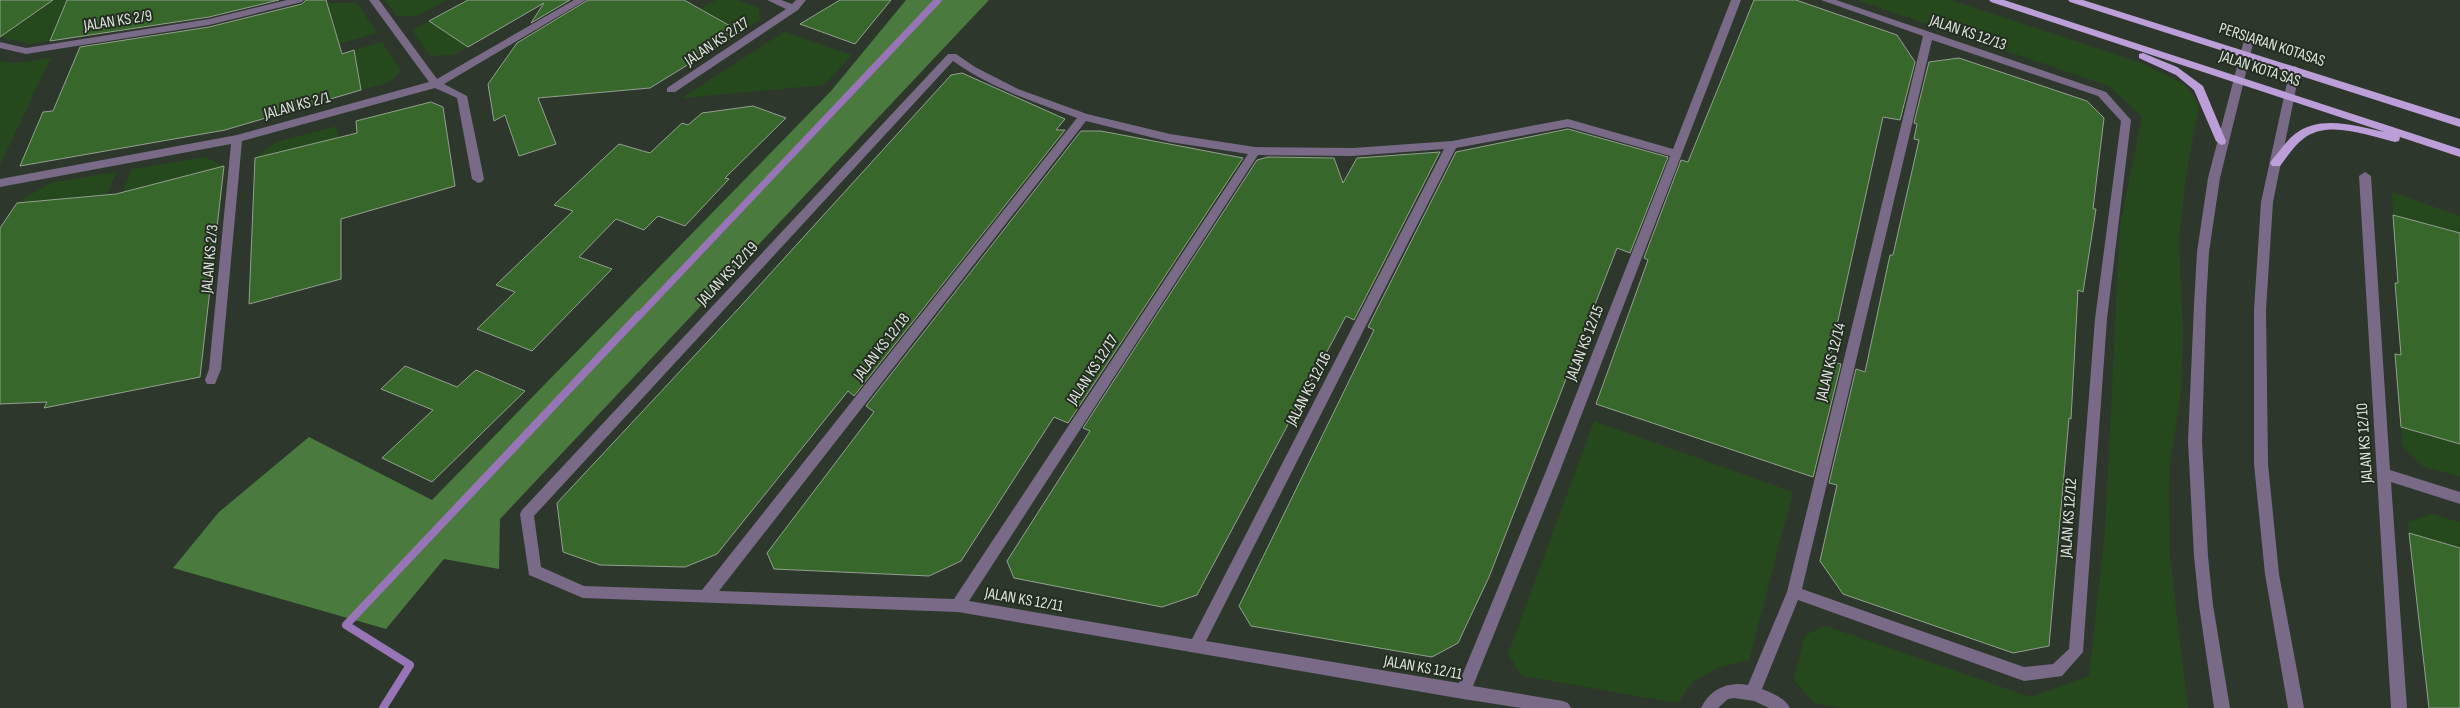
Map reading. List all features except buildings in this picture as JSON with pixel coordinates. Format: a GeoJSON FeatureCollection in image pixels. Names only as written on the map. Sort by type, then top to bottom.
{"type":"FeatureCollection","features":[{"type":"Feature","properties":{"kind":"main road"},"geometry":{"type":"LineString","coordinates":[[1994,0],[2050,18],[2185,75],[2199,88],[2221,141]]}},
{"type":"Feature","properties":{"kind":"main road","name":"PERSIARAN KOTASAS"},"geometry":{"type":"LineString","coordinates":[[2073,0],[2460,122]]}},
{"type":"Feature","properties":{"kind":"main road","name":"JALAN KOTA SAS"},"geometry":{"type":"LineString","coordinates":[[2050,18],[2460,153]]}},
{"type":"Feature","properties":{"kind":"main road"},"geometry":{"type":"LineString","coordinates":[[2276,163],[2301,134],[2328,127],[2402,139],[2460,153]]}},
{"type":"Feature","properties":{"kind":"street","name":"JALAN KS 2/9"},"geometry":{"type":"LineString","coordinates":[[0,45],[26,51],[209,22],[299,0]]}},
{"type":"Feature","properties":{"kind":"street"},"geometry":{"type":"LineString","coordinates":[[374,0],[436,84],[462,96],[478,179]]}},
{"type":"Feature","properties":{"kind":"street","name":"JALAN KS 2/1"},"geometry":{"type":"LineString","coordinates":[[1,185],[237,139],[436,84],[581,0]]}},
{"type":"Feature","properties":{"kind":"street"},"geometry":{"type":"LineString","coordinates":[[772,0],[798,4]]}},
{"type":"Feature","properties":{"kind":"street","name":"JALAN KS 12/13"},"geometry":{"type":"LineString","coordinates":[[1826,0],[2102,94]]}},
{"type":"Feature","properties":{"kind":"street","name":"JALAN KS 12/15"},"geometry":{"type":"LineString","coordinates":[[1464,692],[1551,476],[1735,2]]}},
{"type":"Feature","properties":{"kind":"street","name":"JALAN KS 2/17"},"geometry":{"type":"LineString","coordinates":[[671,90],[798,4]]}},
{"type":"Feature","properties":{"kind":"street","name":"JALAN KS 12/14"},"geometry":{"type":"LineString","coordinates":[[1753,692],[1794,592],[1928,35]]}},
{"type":"Feature","properties":{"kind":"street"},"geometry":{"type":"LineString","coordinates":[[2222,708],[2206,605],[2195,441],[2203,252],[2221,141],[2249,40]]}},
{"type":"Feature","properties":{"kind":"street","name":"JALAN KS 12/19"},"geometry":{"type":"LineString","coordinates":[[527,514],[952,56],[971,69],[1014,90],[1084,118]]}},
{"type":"Feature","properties":{"kind":"street"},"geometry":{"type":"LineString","coordinates":[[2295,69],[2267,202],[2262,248],[2260,310],[2261,464],[2272,574],[2296,708]]}},
{"type":"Feature","properties":{"kind":"street","name":"JALAN KS 12/12"},"geometry":{"type":"LineString","coordinates":[[1794,592],[1982,661],[2024,674],[2057,671],[2076,652],[2104,299],[2113,204],[2126,120],[2102,94]]}},
{"type":"Feature","properties":{"kind":"street"},"geometry":{"type":"LineString","coordinates":[[1084,118],[1170,138],[1255,151],[1352,152],[1452,145],[1568,122],[1676,154]]}},
{"type":"Feature","properties":{"kind":"street","name":"JALAN KS 12/18"},"geometry":{"type":"LineString","coordinates":[[705,597],[1084,118]]}},
{"type":"Feature","properties":{"kind":"street","name":"JALAN KS 2/3"},"geometry":{"type":"LineString","coordinates":[[211,380],[215,369],[237,139]]}},
{"type":"Feature","properties":{"kind":"street","name":"JALAN KS 12/16"},"geometry":{"type":"LineString","coordinates":[[1194,646],[1452,145]]}},
{"type":"Feature","properties":{"kind":"street","name":"JALAN KS 12/17"},"geometry":{"type":"LineString","coordinates":[[958,606],[1255,151]]}},
{"type":"Feature","properties":{"kind":"street","name":"JALAN KS 12/10"},"geometry":{"type":"LineString","coordinates":[[2365,176],[2399,708]]}},
{"type":"Feature","properties":{"kind":"street"},"geometry":{"type":"LineString","coordinates":[[2385,474],[2460,498]]}},
{"type":"Feature","properties":{"kind":"street","name":"JALAN KS 12/11"},"geometry":{"type":"LineString","coordinates":[[527,514],[534,571],[583,592],[958,606],[1563,708]]}},
{"type":"Feature","properties":{"kind":"street"},"geometry":{"type":"LineString","coordinates":[[1710,708],[1723,695],[1737,691],[1753,692],[1769,698],[1782,708]]}},
{"type":"Feature","properties":{"kind":"green space"},"geometry":{"type":"Polygon","coordinates":[[[53,0],[67,0],[50,41],[30,44],[0,37],[53,0]]]}},
{"type":"Feature","properties":{"kind":"green space"},"geometry":{"type":"Polygon","coordinates":[[[385,0],[447,0],[417,16],[397,16],[385,0]]]}},
{"type":"Feature","properties":{"kind":"green space"},"geometry":{"type":"Polygon","coordinates":[[[716,0],[736,0],[759,8],[760,20],[741,32],[701,9],[716,0]]]}},
{"type":"Feature","properties":{"kind":"green space"},"geometry":{"type":"Polygon","coordinates":[[[906,0],[989,0],[500,519],[499,569],[444,559],[386,629],[173,568],[219,512],[309,437],[432,500],[831,91],[906,0]]]}},
{"type":"Feature","properties":{"kind":"green space"},"geometry":{"type":"Polygon","coordinates":[[[1857,0],[1951,0],[2144,64],[2186,85],[2199,105],[2186,176],[2179,241],[2183,332],[2181,393],[2170,462],[2169,492],[2170,557],[2188,708],[1841,708],[1815,703],[1794,680],[1805,635],[1826,626],[2031,697],[2089,676],[2105,530],[2120,225],[2142,116],[2109,86],[1857,0]]]}},
{"type":"Feature","properties":{"kind":"green space"},"geometry":{"type":"Polygon","coordinates":[[[327,3],[357,3],[377,33],[339,44],[327,3]]]}},
{"type":"Feature","properties":{"kind":"green space"},"geometry":{"type":"Polygon","coordinates":[[[429,21],[468,47],[453,55],[430,56],[412,30],[429,21]]]}},
{"type":"Feature","properties":{"kind":"green space"},"geometry":{"type":"Polygon","coordinates":[[[784,32],[852,55],[824,85],[682,98],[784,32]]]}},
{"type":"Feature","properties":{"kind":"green space"},"geometry":{"type":"Polygon","coordinates":[[[382,42],[401,70],[390,82],[361,90],[354,50],[382,42]]]}},
{"type":"Feature","properties":{"kind":"green space"},"geometry":{"type":"Polygon","coordinates":[[[51,58],[0,165],[0,61],[15,63],[51,58]]]}},
{"type":"Feature","properties":{"kind":"green space"},"geometry":{"type":"Polygon","coordinates":[[[337,126],[338,138],[254,158],[276,142],[337,126]]]}},
{"type":"Feature","properties":{"kind":"green space"},"geometry":{"type":"Polygon","coordinates":[[[206,157],[223,166],[123,192],[132,169],[206,157]]]}},
{"type":"Feature","properties":{"kind":"green space"},"geometry":{"type":"Polygon","coordinates":[[[116,172],[107,195],[17,203],[50,183],[116,172]]]}},
{"type":"Feature","properties":{"kind":"green space"},"geometry":{"type":"Polygon","coordinates":[[[2392,192],[2460,216],[2460,233],[2393,215],[2392,192]]]}},
{"type":"Feature","properties":{"kind":"green space"},"geometry":{"type":"Polygon","coordinates":[[[1594,421],[1793,492],[1749,660],[1717,668],[1692,682],[1678,703],[1522,676],[1508,654],[1594,421]]]}},
{"type":"Feature","properties":{"kind":"green space"},"geometry":{"type":"Polygon","coordinates":[[[2401,427],[2460,444],[2460,477],[2422,466],[2402,445],[2401,427]]]}},
{"type":"Feature","properties":{"kind":"green space"},"geometry":{"type":"Polygon","coordinates":[[[2432,514],[2460,522],[2460,548],[2409,533],[2408,522],[2432,514]]]}},
{"type":"Feature","properties":{"kind":"waterway"},"geometry":{"type":"LineString","coordinates":[[638,317],[938,0]]}},
{"type":"Feature","properties":{"kind":"waterway"},"geometry":{"type":"LineString","coordinates":[[383,708],[410,665],[346,625],[639,315]]}}]}
